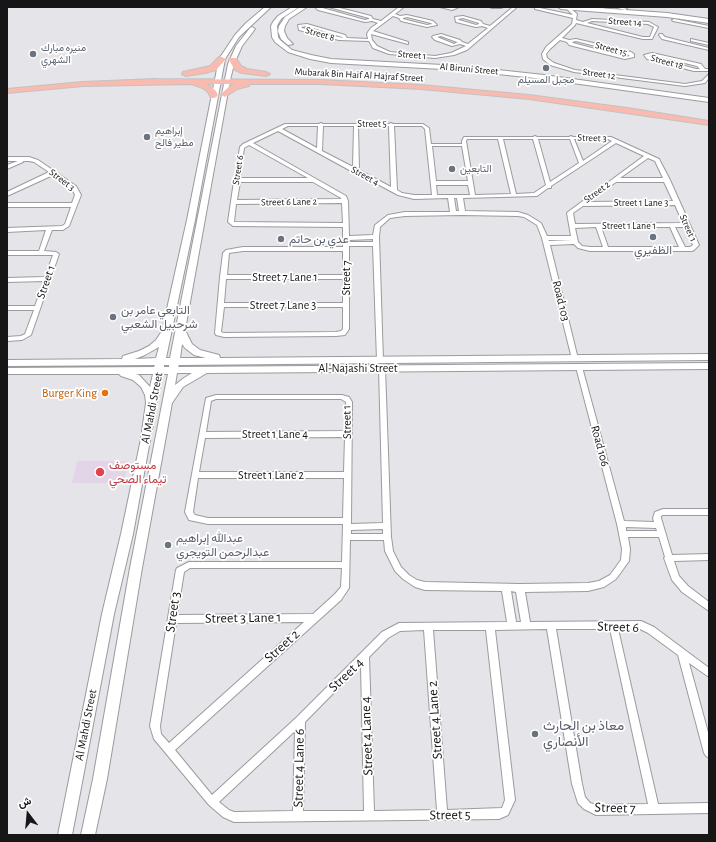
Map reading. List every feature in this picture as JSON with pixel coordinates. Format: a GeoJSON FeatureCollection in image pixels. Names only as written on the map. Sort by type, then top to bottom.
{"type":"FeatureCollection","features":[{"type":"Feature","properties":{"kind":"main road","name":"Al Biruni Street"},"geometry":{"type":"LineString","coordinates":[[296,7],[280,17],[274,26],[275,37],[277,41],[290,51],[320,60],[401,61],[544,77],[709,100]]}},
{"type":"Feature","properties":{"kind":"main road","name":"Al Biruni Street"},"geometry":{"type":"LineString","coordinates":[[304,7],[287,18],[281,30],[284,39],[289,44],[304,52],[315,55],[527,71],[593,78],[709,96]]}},
{"type":"Feature","properties":{"kind":"main road"},"geometry":{"type":"LineString","coordinates":[[561,7],[604,7],[683,15],[709,20]]}},
{"type":"Feature","properties":{"kind":"main road"},"geometry":{"type":"LineString","coordinates":[[185,74],[209,70],[219,64],[237,36],[255,18],[271,8]]}},
{"type":"Feature","properties":{"kind":"main road"},"geometry":{"type":"LineString","coordinates":[[223,77],[239,46],[271,8]]}},
{"type":"Feature","properties":{"kind":"main road"},"geometry":{"type":"LineString","coordinates":[[585,8],[654,12]]}},
{"type":"Feature","properties":{"kind":"main road"},"geometry":{"type":"LineString","coordinates":[[222,59],[223,77]]}},
{"type":"Feature","properties":{"kind":"main road"},"geometry":{"type":"LineString","coordinates":[[233,60],[238,68],[245,71],[283,75]]}},
{"type":"Feature","properties":{"kind":"main road","name":"Mubarak Bin Haif Al Hajraf Street"},"geometry":{"type":"LineString","coordinates":[[7,85],[185,74],[261,81],[321,82],[421,87],[578,103],[703,118]]}},
{"type":"Feature","properties":{"kind":"main road","name":"Mubarak Bin Haif Al Hajraf Street"},"geometry":{"type":"LineString","coordinates":[[7,91],[119,79],[177,80],[283,75],[359,77],[453,83],[537,91],[617,102],[703,118],[709,123]]}},
{"type":"Feature","properties":{"kind":"main road","name":"Al Mahdi Street"},"geometry":{"type":"LineString","coordinates":[[88,835],[100,779],[136,568],[197,242],[223,77]]}},
{"type":"Feature","properties":{"kind":"main road"},"geometry":{"type":"LineString","coordinates":[[177,80],[198,83],[206,86],[220,96],[234,87],[261,81]]}},
{"type":"Feature","properties":{"kind":"main road","name":"Al Mahdi Street"},"geometry":{"type":"LineString","coordinates":[[65,835],[108,614],[127,534],[146,439],[151,404],[160,366],[166,330],[220,96]]}},
{"type":"Feature","properties":{"kind":"main road"},"geometry":{"type":"LineString","coordinates":[[578,103],[618,106],[620,104],[617,102]]}},
{"type":"Feature","properties":{"kind":"main road"},"geometry":{"type":"LineString","coordinates":[[192,215],[196,221],[200,222]]}},
{"type":"Feature","properties":{"kind":"main road"},"geometry":{"type":"LineString","coordinates":[[187,236],[193,236],[197,242]]}},
{"type":"Feature","properties":{"kind":"main road"},"geometry":{"type":"LineString","coordinates":[[106,366],[142,353],[159,342],[166,330]]}},
{"type":"Feature","properties":{"kind":"main road"},"geometry":{"type":"LineString","coordinates":[[181,331],[188,346],[197,353],[211,357],[257,361]]}},
{"type":"Feature","properties":{"kind":"main road","name":"Al-Najashi Street"},"geometry":{"type":"LineString","coordinates":[[680,362],[709,357]]}},
{"type":"Feature","properties":{"kind":"main road","name":"Al-Najashi Street"},"geometry":{"type":"LineString","coordinates":[[7,363],[106,366],[174,366],[257,361],[381,364],[680,362],[709,366]]}},
{"type":"Feature","properties":{"kind":"main road","name":"Al-Najashi Street"},"geometry":{"type":"LineString","coordinates":[[174,366],[207,370],[312,368],[381,364]]}},
{"type":"Feature","properties":{"kind":"main road"},"geometry":{"type":"LineString","coordinates":[[106,366],[136,377],[144,385],[150,395],[151,404]]}},
{"type":"Feature","properties":{"kind":"main road","name":"Al-Najashi Street"},"geometry":{"type":"LineString","coordinates":[[7,371],[106,366]]}},
{"type":"Feature","properties":{"kind":"main road"},"geometry":{"type":"LineString","coordinates":[[168,403],[180,385],[207,370]]}},
{"type":"Feature","properties":{"kind":"main road"},"geometry":{"type":"LineString","coordinates":[[127,534],[127,542],[132,545],[138,544],[142,540]]}},
{"type":"Feature","properties":{"kind":"main road"},"geometry":{"type":"LineString","coordinates":[[121,558],[129,553],[136,555],[136,568]]}},
{"type":"Feature","properties":{"kind":"street"},"geometry":{"type":"LineString","coordinates":[[317,7],[318,9],[365,21],[372,20],[381,22]]}},
{"type":"Feature","properties":{"kind":"street"},"geometry":{"type":"LineString","coordinates":[[332,7],[370,17],[372,20]]}},
{"type":"Feature","properties":{"kind":"street"},"geometry":{"type":"LineString","coordinates":[[370,40],[370,32],[402,7]]}},
{"type":"Feature","properties":{"kind":"street"},"geometry":{"type":"LineString","coordinates":[[445,7],[454,9],[457,7]]}},
{"type":"Feature","properties":{"kind":"street"},"geometry":{"type":"LineString","coordinates":[[492,7],[501,7]]}},
{"type":"Feature","properties":{"kind":"street","name":"Street 1"},"geometry":{"type":"LineString","coordinates":[[370,40],[375,47],[401,61],[444,56],[459,52],[469,46],[513,7]]}},
{"type":"Feature","properties":{"kind":"street"},"geometry":{"type":"LineString","coordinates":[[616,7],[625,9]]}},
{"type":"Feature","properties":{"kind":"street","name":"Street 14"},"geometry":{"type":"LineString","coordinates":[[536,8],[575,18],[583,23],[646,38],[650,38],[656,27],[650,24],[592,20],[583,23]]}},
{"type":"Feature","properties":{"kind":"street"},"geometry":{"type":"LineString","coordinates":[[568,8],[575,18]]}},
{"type":"Feature","properties":{"kind":"street","name":"Street 12"},"geometry":{"type":"LineString","coordinates":[[585,8],[578,11],[575,18],[544,54],[545,58],[552,64],[565,69],[685,85],[698,83],[708,78]]}},
{"type":"Feature","properties":{"kind":"street"},"geometry":{"type":"LineString","coordinates":[[392,14],[400,17],[402,20],[427,26],[435,25],[432,22],[407,16],[400,17]]}},
{"type":"Feature","properties":{"kind":"street"},"geometry":{"type":"LineString","coordinates":[[482,25],[480,22],[463,18],[456,19],[457,21],[476,26],[482,25],[491,27]]}},
{"type":"Feature","properties":{"kind":"street"},"geometry":{"type":"LineString","coordinates":[[674,20],[709,27]]}},
{"type":"Feature","properties":{"kind":"street","name":"Street 8"},"geometry":{"type":"LineString","coordinates":[[346,39],[344,36],[307,25],[299,26],[300,28],[339,39],[356,41],[370,40]]}},
{"type":"Feature","properties":{"kind":"street"},"geometry":{"type":"LineString","coordinates":[[370,32],[406,43]]}},
{"type":"Feature","properties":{"kind":"street"},"geometry":{"type":"LineString","coordinates":[[709,44],[667,34],[661,35],[663,38],[709,49]]}},
{"type":"Feature","properties":{"kind":"street"},"geometry":{"type":"LineString","coordinates":[[460,43],[454,44],[436,40],[434,38],[441,35],[469,46]]}},
{"type":"Feature","properties":{"kind":"street","name":"Street 15"},"geometry":{"type":"LineString","coordinates":[[559,38],[569,41],[571,44],[625,58],[631,58],[633,56],[629,53],[576,40],[569,41]]}},
{"type":"Feature","properties":{"kind":"street","name":"Street 18"},"geometry":{"type":"LineString","coordinates":[[703,69],[699,65],[652,54],[646,56],[696,70],[709,70]]}},
{"type":"Feature","properties":{"kind":"street","name":"Street 5"},"geometry":{"type":"LineString","coordinates":[[250,143],[277,129],[292,124],[418,124],[425,126],[427,128],[435,197]]}},
{"type":"Feature","properties":{"kind":"street"},"geometry":{"type":"LineString","coordinates":[[319,151],[321,124]]}},
{"type":"Feature","properties":{"kind":"street"},"geometry":{"type":"LineString","coordinates":[[391,124],[394,191]]}},
{"type":"Feature","properties":{"kind":"street"},"geometry":{"type":"LineString","coordinates":[[356,125],[356,172]]}},
{"type":"Feature","properties":{"kind":"street","name":"Street 4"},"geometry":{"type":"LineString","coordinates":[[277,129],[394,191],[408,196],[460,196]]}},
{"type":"Feature","properties":{"kind":"street","name":"Street 3"},"geometry":{"type":"LineString","coordinates":[[465,145],[465,139],[468,137],[571,137],[606,138],[616,141]]}},
{"type":"Feature","properties":{"kind":"street"},"geometry":{"type":"LineString","coordinates":[[535,137],[549,187]]}},
{"type":"Feature","properties":{"kind":"street"},"geometry":{"type":"LineString","coordinates":[[571,137],[582,164]]}},
{"type":"Feature","properties":{"kind":"street"},"geometry":{"type":"LineString","coordinates":[[500,138],[514,196]]}},
{"type":"Feature","properties":{"kind":"street","name":"Street 1"},"geometry":{"type":"LineString","coordinates":[[575,240],[580,247],[585,249],[692,249],[696,245],[659,162],[648,155],[616,141]]}},
{"type":"Feature","properties":{"kind":"street","name":"Street 3"},"geometry":{"type":"LineString","coordinates":[[460,196],[535,195],[616,141]]}},
{"type":"Feature","properties":{"kind":"street","name":"Street 6"},"geometry":{"type":"LineString","coordinates":[[345,202],[343,195],[250,143],[242,148],[236,180],[231,222],[236,225],[346,225]]}},
{"type":"Feature","properties":{"kind":"street"},"geometry":{"type":"LineString","coordinates":[[429,145],[465,145],[473,196]]}},
{"type":"Feature","properties":{"kind":"street","name":"Street 2"},"geometry":{"type":"LineString","coordinates":[[575,240],[570,213],[648,155]]}},
{"type":"Feature","properties":{"kind":"street"},"geometry":{"type":"LineString","coordinates":[[7,159],[25,159]]}},
{"type":"Feature","properties":{"kind":"street"},"geometry":{"type":"LineString","coordinates":[[7,167],[25,159]]}},
{"type":"Feature","properties":{"kind":"street","name":"Street 3"},"geometry":{"type":"LineString","coordinates":[[7,230],[49,230],[63,228],[67,225],[78,195],[76,190],[36,161],[25,159]]}},
{"type":"Feature","properties":{"kind":"street"},"geometry":{"type":"LineString","coordinates":[[7,194],[52,173]]}},
{"type":"Feature","properties":{"kind":"street"},"geometry":{"type":"LineString","coordinates":[[236,180],[315,180]]}},
{"type":"Feature","properties":{"kind":"street"},"geometry":{"type":"LineString","coordinates":[[613,180],[667,180]]}},
{"type":"Feature","properties":{"kind":"street"},"geometry":{"type":"LineString","coordinates":[[434,183],[471,183]]}},
{"type":"Feature","properties":{"kind":"street"},"geometry":{"type":"LineString","coordinates":[[460,196],[462,213]]}},
{"type":"Feature","properties":{"kind":"street"},"geometry":{"type":"LineString","coordinates":[[451,197],[453,213]]}},
{"type":"Feature","properties":{"kind":"street","name":"Street 6 Lane 2"},"geometry":{"type":"LineString","coordinates":[[234,202],[345,202]]}},
{"type":"Feature","properties":{"kind":"street"},"geometry":{"type":"LineString","coordinates":[[345,202],[346,243],[376,240]]}},
{"type":"Feature","properties":{"kind":"street","name":"Street 1 Lane 3"},"geometry":{"type":"LineString","coordinates":[[581,204],[677,203]]}},
{"type":"Feature","properties":{"kind":"street"},"geometry":{"type":"LineString","coordinates":[[7,205],[74,205]]}},
{"type":"Feature","properties":{"kind":"street","name":"Road 103"},"geometry":{"type":"LineString","coordinates":[[381,364],[376,240],[377,226],[388,217],[405,214],[453,213],[506,213],[526,216],[539,224],[546,240],[577,363]]}},
{"type":"Feature","properties":{"kind":"street","name":"Street 1 Lane 1"},"geometry":{"type":"LineString","coordinates":[[572,226],[687,226]]}},
{"type":"Feature","properties":{"kind":"street"},"geometry":{"type":"LineString","coordinates":[[598,226],[606,249]]}},
{"type":"Feature","properties":{"kind":"street"},"geometry":{"type":"LineString","coordinates":[[672,226],[683,249]]}},
{"type":"Feature","properties":{"kind":"street"},"geometry":{"type":"LineString","coordinates":[[41,253],[49,230]]}},
{"type":"Feature","properties":{"kind":"street"},"geometry":{"type":"LineString","coordinates":[[546,240],[575,240]]}},
{"type":"Feature","properties":{"kind":"street","name":"Street 7"},"geometry":{"type":"LineString","coordinates":[[346,243],[346,329],[344,333],[224,335],[218,333],[226,253],[232,249],[346,243]]}},
{"type":"Feature","properties":{"kind":"street","name":"Street 1"},"geometry":{"type":"LineString","coordinates":[[7,253],[56,254],[28,335],[22,338],[7,339]]}},
{"type":"Feature","properties":{"kind":"street","name":"Street 7 Lane 1"},"geometry":{"type":"LineString","coordinates":[[223,277],[346,277]]}},
{"type":"Feature","properties":{"kind":"street"},"geometry":{"type":"LineString","coordinates":[[7,280],[47,279]]}},
{"type":"Feature","properties":{"kind":"street","name":"Street 7 Lane 3"},"geometry":{"type":"LineString","coordinates":[[220,305],[346,305]]}},
{"type":"Feature","properties":{"kind":"street"},"geometry":{"type":"LineString","coordinates":[[7,308],[37,308]]}},
{"type":"Feature","properties":{"kind":"street","name":"Road 106"},"geometry":{"type":"LineString","coordinates":[[381,364],[387,536],[389,551],[398,569],[415,583],[440,588],[520,588],[588,587],[601,584],[613,578],[625,561],[626,549],[621,524],[577,363]]}},
{"type":"Feature","properties":{"kind":"street","name":"Street 1"},"geometry":{"type":"LineString","coordinates":[[216,397],[342,397],[347,399],[349,402],[348,434],[347,524],[194,520],[190,517],[189,512],[207,403],[210,399],[216,397]]}},
{"type":"Feature","properties":{"kind":"street","name":"Street 1 Lane 4"},"geometry":{"type":"LineString","coordinates":[[202,435],[348,434]]}},
{"type":"Feature","properties":{"kind":"street","name":"Street 1 Lane 2"},"geometry":{"type":"LineString","coordinates":[[195,475],[347,475]]}},
{"type":"Feature","properties":{"kind":"street"},"geometry":{"type":"LineString","coordinates":[[709,512],[663,512],[658,514],[656,518],[660,534],[678,584],[709,607]]}},
{"type":"Feature","properties":{"kind":"street"},"geometry":{"type":"LineString","coordinates":[[347,524],[387,526]]}},
{"type":"Feature","properties":{"kind":"street","name":"Street 2"},"geometry":{"type":"LineString","coordinates":[[169,749],[344,591],[347,524]]}},
{"type":"Feature","properties":{"kind":"street"},"geometry":{"type":"LineString","coordinates":[[621,524],[657,524]]}},
{"type":"Feature","properties":{"kind":"street"},"geometry":{"type":"LineString","coordinates":[[623,534],[660,534]]}},
{"type":"Feature","properties":{"kind":"street"},"geometry":{"type":"LineString","coordinates":[[347,537],[387,536]]}},
{"type":"Feature","properties":{"kind":"street"},"geometry":{"type":"LineString","coordinates":[[668,558],[709,557]]}},
{"type":"Feature","properties":{"kind":"street","name":"Street 3"},"geometry":{"type":"LineString","coordinates":[[212,802],[157,736],[155,726],[179,573],[186,566],[346,565]]}},
{"type":"Feature","properties":{"kind":"street"},"geometry":{"type":"LineString","coordinates":[[506,588],[512,626]]}},
{"type":"Feature","properties":{"kind":"street"},"geometry":{"type":"LineString","coordinates":[[520,588],[526,626]]}},
{"type":"Feature","properties":{"kind":"street","name":"Street 3 Lane 1"},"geometry":{"type":"LineString","coordinates":[[172,619],[314,618]]}},
{"type":"Feature","properties":{"kind":"street"},"geometry":{"type":"LineString","coordinates":[[613,625],[654,808]]}},
{"type":"Feature","properties":{"kind":"street","name":"Street 6"},"geometry":{"type":"LineString","coordinates":[[512,626],[641,625],[651,630],[709,673]]}},
{"type":"Feature","properties":{"kind":"street","name":"Street 4 Lane 2"},"geometry":{"type":"LineString","coordinates":[[428,626],[442,815]]}},
{"type":"Feature","properties":{"kind":"street","name":"Street 5"},"geometry":{"type":"LineString","coordinates":[[212,802],[226,814],[234,817],[499,814],[504,812],[509,804],[508,785],[490,626]]}},
{"type":"Feature","properties":{"kind":"street","name":"Street 4"},"geometry":{"type":"LineString","coordinates":[[212,802],[300,720],[391,631],[399,627],[512,626]]}},
{"type":"Feature","properties":{"kind":"street","name":"Street 7"},"geometry":{"type":"LineString","coordinates":[[551,626],[577,784],[581,800],[587,806],[596,810],[709,808]]}},
{"type":"Feature","properties":{"kind":"street"},"geometry":{"type":"LineString","coordinates":[[682,654],[709,753]]}},
{"type":"Feature","properties":{"kind":"street","name":"Street 4 Lane 4"},"geometry":{"type":"LineString","coordinates":[[365,657],[369,815]]}},
{"type":"Feature","properties":{"kind":"street","name":"Street 4 Lane 6"},"geometry":{"type":"LineString","coordinates":[[298,816],[300,720]]}},
{"type":"Feature","properties":{"kind":"shaded area","name":"مستوصف تيماء الصحي"},"geometry":{"type":"Polygon","coordinates":[[[77,461],[128,461],[124,483],[72,483],[77,461]]]}},
{"type":"Feature","properties":{"kind":"place","name":"منيره مبارك الشهري"},"geometry":{"type":"Point","coordinates":[33,54]}},
{"type":"Feature","properties":{"kind":"place","name":"مجبل المسيلم"},"geometry":{"type":"Point","coordinates":[546,68]}},
{"type":"Feature","properties":{"kind":"place","name":"إبراهيم مطير فالح"},"geometry":{"type":"Point","coordinates":[147,137]}},
{"type":"Feature","properties":{"kind":"place","name":"التابعين"},"geometry":{"type":"Point","coordinates":[452,169]}},
{"type":"Feature","properties":{"kind":"place","name":"الظفيري"},"geometry":{"type":"Point","coordinates":[653,237]}},
{"type":"Feature","properties":{"kind":"place","name":"عدي بن حاتم"},"geometry":{"type":"Point","coordinates":[281,239]}},
{"type":"Feature","properties":{"kind":"place","name":"التابعي عامر بن شرحبيل الشعبي"},"geometry":{"type":"Point","coordinates":[113,317]}},
{"type":"Feature","properties":{"kind":"place","name":"Burger King"},"geometry":{"type":"Point","coordinates":[105,393]}},
{"type":"Feature","properties":{"kind":"place","name":"مستوصف تيماء الصحي"},"geometry":{"type":"Point","coordinates":[100,472]}},
{"type":"Feature","properties":{"kind":"place","name":"عبدالله إبراهيم عبدالرحمن التويجري"},"geometry":{"type":"Point","coordinates":[168,545]}},
{"type":"Feature","properties":{"kind":"place","name":"معاذ بن الحارث الأنصاري"},"geometry":{"type":"Point","coordinates":[535,734]}}]}
